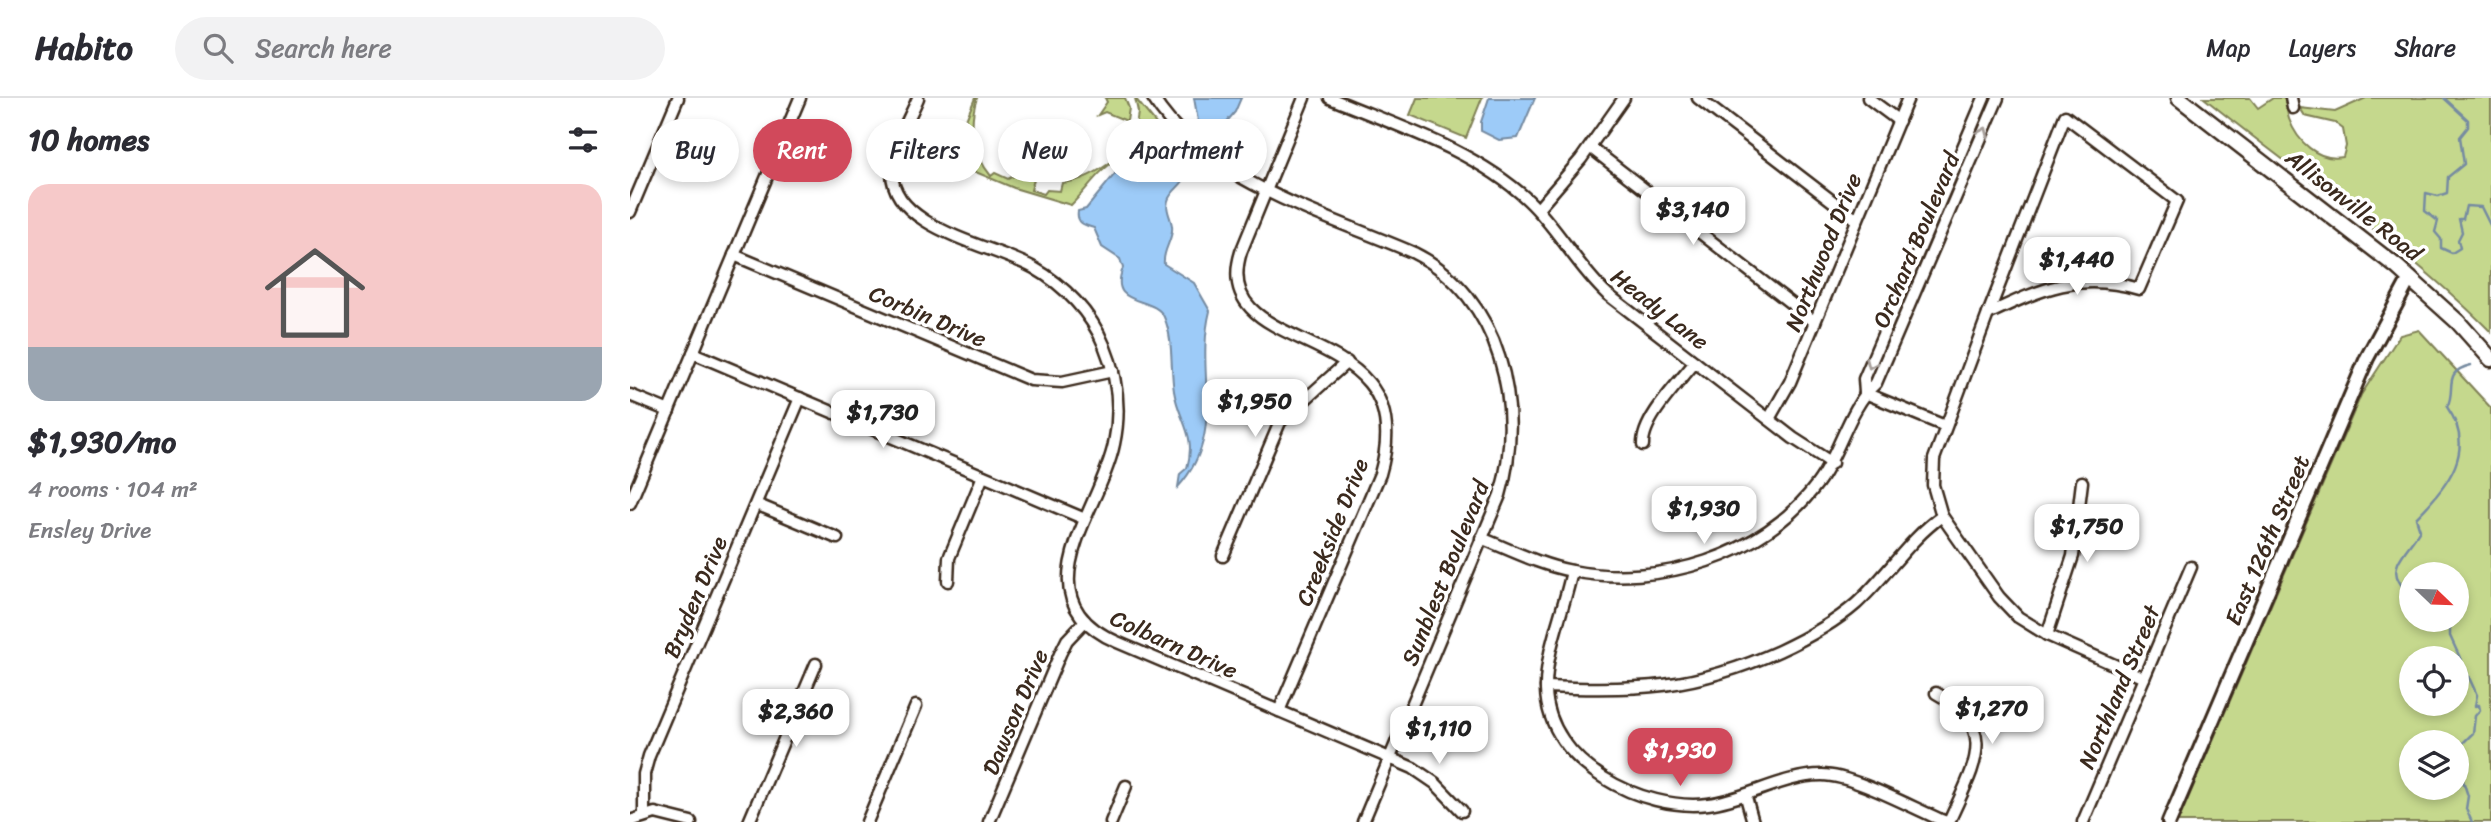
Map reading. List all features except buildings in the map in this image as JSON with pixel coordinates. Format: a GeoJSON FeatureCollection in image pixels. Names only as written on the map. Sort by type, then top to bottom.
{"type":"FeatureCollection","features":[{"type":"Feature","properties":{"kind":"main road","name":"Allisonville Road"},"geometry":{"type":"LineString","coordinates":[[2179,98],[2410,278],[2458,322],[2491,359]]}},
{"type":"Feature","properties":{"kind":"main road","name":"East 126th Street"},"geometry":{"type":"LineString","coordinates":[[2169,822],[2367,358],[2410,278]]}},
{"type":"Feature","properties":{"kind":"street"},"geometry":{"type":"LineString","coordinates":[[630,212],[678,98]]}},
{"type":"Feature","properties":{"kind":"street"},"geometry":{"type":"LineString","coordinates":[[630,503],[800,98]]}},
{"type":"Feature","properties":{"kind":"street","name":"Colbarn Drive"},"geometry":{"type":"LineString","coordinates":[[918,98],[892,163],[892,180],[903,205],[919,218],[1027,264],[1056,283],[1091,321],[1113,371],[1118,410],[1114,446],[1071,553],[1068,576],[1071,595],[1085,621],[1108,638],[1390,757],[1430,778],[1462,811]]}},
{"type":"Feature","properties":{"kind":"street","name":"Sunblest Boulevard"},"geometry":{"type":"LineString","coordinates":[[1153,98],[1178,131],[1199,151],[1231,172],[1429,260],[1453,280],[1480,317],[1504,374],[1511,424],[1504,481],[1363,822]]}},
{"type":"Feature","properties":{"kind":"street","name":"Creekside Drive"},"geometry":{"type":"LineString","coordinates":[[1279,711],[1383,461],[1386,435],[1381,409],[1366,380],[1347,362],[1262,320],[1240,295],[1238,263],[1304,98]]}},
{"type":"Feature","properties":{"kind":"street","name":"Heady Lane"},"geometry":{"type":"LineString","coordinates":[[1329,98],[1471,158],[1500,177],[1538,209],[1592,280],[1812,453],[1832,463]]}},
{"type":"Feature","properties":{"kind":"street"},"geometry":{"type":"LineString","coordinates":[[1538,209],[1590,147],[1624,98]]}},
{"type":"Feature","properties":{"kind":"street"},"geometry":{"type":"LineString","coordinates":[[1698,98],[1857,220]]}},
{"type":"Feature","properties":{"kind":"street"},"geometry":{"type":"LineString","coordinates":[[1868,98],[1899,121]]}},
{"type":"Feature","properties":{"kind":"street","name":"Northwood Drive"},"geometry":{"type":"LineString","coordinates":[[1769,419],[1784,395],[1908,98]]}},
{"type":"Feature","properties":{"kind":"street","name":"Orchard Boulevard"},"geometry":{"type":"LineString","coordinates":[[1865,393],[1864,379],[1984,98]]}},
{"type":"Feature","properties":{"kind":"street","name":"Orchard Boulevard"},"geometry":{"type":"LineString","coordinates":[[1481,538],[1572,571],[1604,575],[1648,574],[1715,558],[1775,525],[1808,496],[1832,463],[1865,393],[1876,383],[1998,98]]}},
{"type":"Feature","properties":{"kind":"street"},"geometry":{"type":"LineString","coordinates":[[1988,314],[2067,283],[2108,282],[2140,289],[2177,201],[2065,116],[1988,314],[1945,426],[1933,472],[1934,493],[1942,516],[2005,604],[2026,623],[2047,635],[2144,678]]}},
{"type":"Feature","properties":{"kind":"street"},"geometry":{"type":"LineString","coordinates":[[1590,147],[1815,322]]}},
{"type":"Feature","properties":{"kind":"street","name":"Corbin Drive"},"geometry":{"type":"LineString","coordinates":[[734,254],[1031,380],[1062,382],[1113,371]]}},
{"type":"Feature","properties":{"kind":"street"},"geometry":{"type":"LineString","coordinates":[[693,353],[1086,519]]}},
{"type":"Feature","properties":{"kind":"street"},"geometry":{"type":"LineString","coordinates":[[1223,556],[1280,422],[1347,362]]}},
{"type":"Feature","properties":{"kind":"street"},"geometry":{"type":"LineString","coordinates":[[1643,445],[1643,435],[1648,423],[1695,362]]}},
{"type":"Feature","properties":{"kind":"street"},"geometry":{"type":"LineString","coordinates":[[1865,393],[1945,426]]}},
{"type":"Feature","properties":{"kind":"street"},"geometry":{"type":"LineString","coordinates":[[630,395],[668,411]]}},
{"type":"Feature","properties":{"kind":"street","name":"Bryden Drive"},"geometry":{"type":"LineString","coordinates":[[644,814],[644,774],[649,756],[800,398]]}},
{"type":"Feature","properties":{"kind":"street"},"geometry":{"type":"LineString","coordinates":[[948,581],[949,558],[983,476]]}},
{"type":"Feature","properties":{"kind":"street"},"geometry":{"type":"LineString","coordinates":[[2047,635],[2073,556],[2082,482]]}},
{"type":"Feature","properties":{"kind":"street"},"geometry":{"type":"LineString","coordinates":[[756,504],[837,538]]}},
{"type":"Feature","properties":{"kind":"street"},"geometry":{"type":"LineString","coordinates":[[1546,687],[1667,687],[1708,679],[1754,662],[1811,636],[1841,617],[1868,593],[1917,537],[1942,516]]}},
{"type":"Feature","properties":{"kind":"street","name":"Northland Street"},"geometry":{"type":"LineString","coordinates":[[2083,822],[2191,567]]}},
{"type":"Feature","properties":{"kind":"street"},"geometry":{"type":"LineString","coordinates":[[1572,571],[1549,660],[1546,687],[1549,712],[1563,738],[1580,758],[1607,780],[1637,794],[1672,803],[1705,804],[1745,797],[1804,778],[1833,776],[1948,822],[1973,764],[1977,743],[1967,714],[1936,693]]}},
{"type":"Feature","properties":{"kind":"street","name":"Dawson Drive"},"geometry":{"type":"LineString","coordinates":[[989,822],[1060,654],[1085,621]]}},
{"type":"Feature","properties":{"kind":"street"},"geometry":{"type":"LineString","coordinates":[[749,822],[816,664]]}},
{"type":"Feature","properties":{"kind":"street"},"geometry":{"type":"LineString","coordinates":[[867,822],[916,706]]}},
{"type":"Feature","properties":{"kind":"street"},"geometry":{"type":"LineString","coordinates":[[1111,822],[1126,786]]}},
{"type":"Feature","properties":{"kind":"street"},"geometry":{"type":"LineString","coordinates":[[1745,797],[1754,822]]}},
{"type":"Feature","properties":{"kind":"street"},"geometry":{"type":"LineString","coordinates":[[630,821],[644,814],[670,814],[691,822]]}},
{"type":"Feature","properties":{"kind":"green space"},"geometry":{"type":"Polygon","coordinates":[[[975,98],[977,98],[973,119],[966,119],[975,98]]]}},
{"type":"Feature","properties":{"kind":"green space"},"geometry":{"type":"Polygon","coordinates":[[[1105,98],[1125,98],[1129,108],[1127,119],[1105,112],[1098,115],[1107,102],[1105,98]]]}},
{"type":"Feature","properties":{"kind":"green space"},"geometry":{"type":"Polygon","coordinates":[[[1135,98],[1152,119],[1137,119],[1135,98]]]}},
{"type":"Feature","properties":{"kind":"green space"},"geometry":{"type":"Polygon","coordinates":[[[1417,98],[1482,98],[1466,138],[1410,115],[1417,98]]]}},
{"type":"Feature","properties":{"kind":"green space"},"geometry":{"type":"Polygon","coordinates":[[[2204,98],[2250,98],[2258,108],[2273,98],[2284,98],[2289,119],[2297,135],[2317,153],[2334,158],[2343,157],[2346,146],[2343,129],[2335,123],[2305,116],[2300,108],[2335,112],[2366,98],[2491,98],[2491,332],[2423,269],[2204,98]]]}},
{"type":"Feature","properties":{"kind":"green space"},"geometry":{"type":"Polygon","coordinates":[[[984,165],[991,176],[998,174],[998,181],[984,176],[984,165]]]}},
{"type":"Feature","properties":{"kind":"green space"},"geometry":{"type":"Polygon","coordinates":[[[1106,165],[1106,168],[1092,182],[1092,174],[1106,165]]]}},
{"type":"Feature","properties":{"kind":"green space"},"geometry":{"type":"Polygon","coordinates":[[[1000,182],[1033,182],[1031,190],[1044,194],[1047,190],[1060,191],[1062,183],[1092,182],[1071,205],[1000,182]]]}},
{"type":"Feature","properties":{"kind":"green space"},"geometry":{"type":"Polygon","coordinates":[[[2419,330],[2491,408],[2491,822],[2178,822],[2361,395],[2400,335],[2419,330]]]}},
{"type":"Feature","properties":{"kind":"water"},"geometry":{"type":"Polygon","coordinates":[[[1194,98],[1241,98],[1229,119],[1198,119],[1194,98]]]}},
{"type":"Feature","properties":{"kind":"water"},"geometry":{"type":"Polygon","coordinates":[[[1489,98],[1535,98],[1518,138],[1499,140],[1481,131],[1481,122],[1489,98]]]}},
{"type":"Feature","properties":{"kind":"water"},"geometry":{"type":"Polygon","coordinates":[[[1108,182],[1182,182],[1168,202],[1172,231],[1164,264],[1194,283],[1210,311],[1205,357],[1206,424],[1202,445],[1193,466],[1178,487],[1180,474],[1187,468],[1190,446],[1176,402],[1167,326],[1159,310],[1126,295],[1121,289],[1123,268],[1120,259],[1102,247],[1094,228],[1082,223],[1078,218],[1078,211],[1086,209],[1108,182]]]}},
{"type":"Feature","properties":{"kind":"waterway"},"geometry":{"type":"LineString","coordinates":[[2444,98],[2468,120],[2468,127],[2460,137],[2464,164],[2448,177],[2447,193],[2438,196],[2426,193],[2425,211],[2438,221],[2435,232],[2441,239],[2441,248],[2452,253],[2460,248],[2458,240],[2462,232],[2459,219],[2463,219],[2466,206],[2481,207],[2491,227]]}},
{"type":"Feature","properties":{"kind":"waterway"},"geometry":{"type":"LineString","coordinates":[[2399,562],[2420,530],[2416,518],[2439,493],[2455,466],[2459,437],[2456,422],[2447,407],[2453,377],[2456,372],[2471,365]]}},
{"type":"Feature","properties":{"kind":"waterway"},"geometry":{"type":"LineString","coordinates":[[2399,562],[2396,575],[2399,580]]}},
{"type":"Feature","properties":{"kind":"waterway"},"geometry":{"type":"LineString","coordinates":[[2450,632],[2477,695],[2475,706],[2479,705],[2480,710],[2475,716],[2473,733],[2469,737]]}},
{"type":"Feature","properties":{"kind":"waterway"},"geometry":{"type":"LineString","coordinates":[[2467,800],[2466,809],[2472,822]]}}]}
